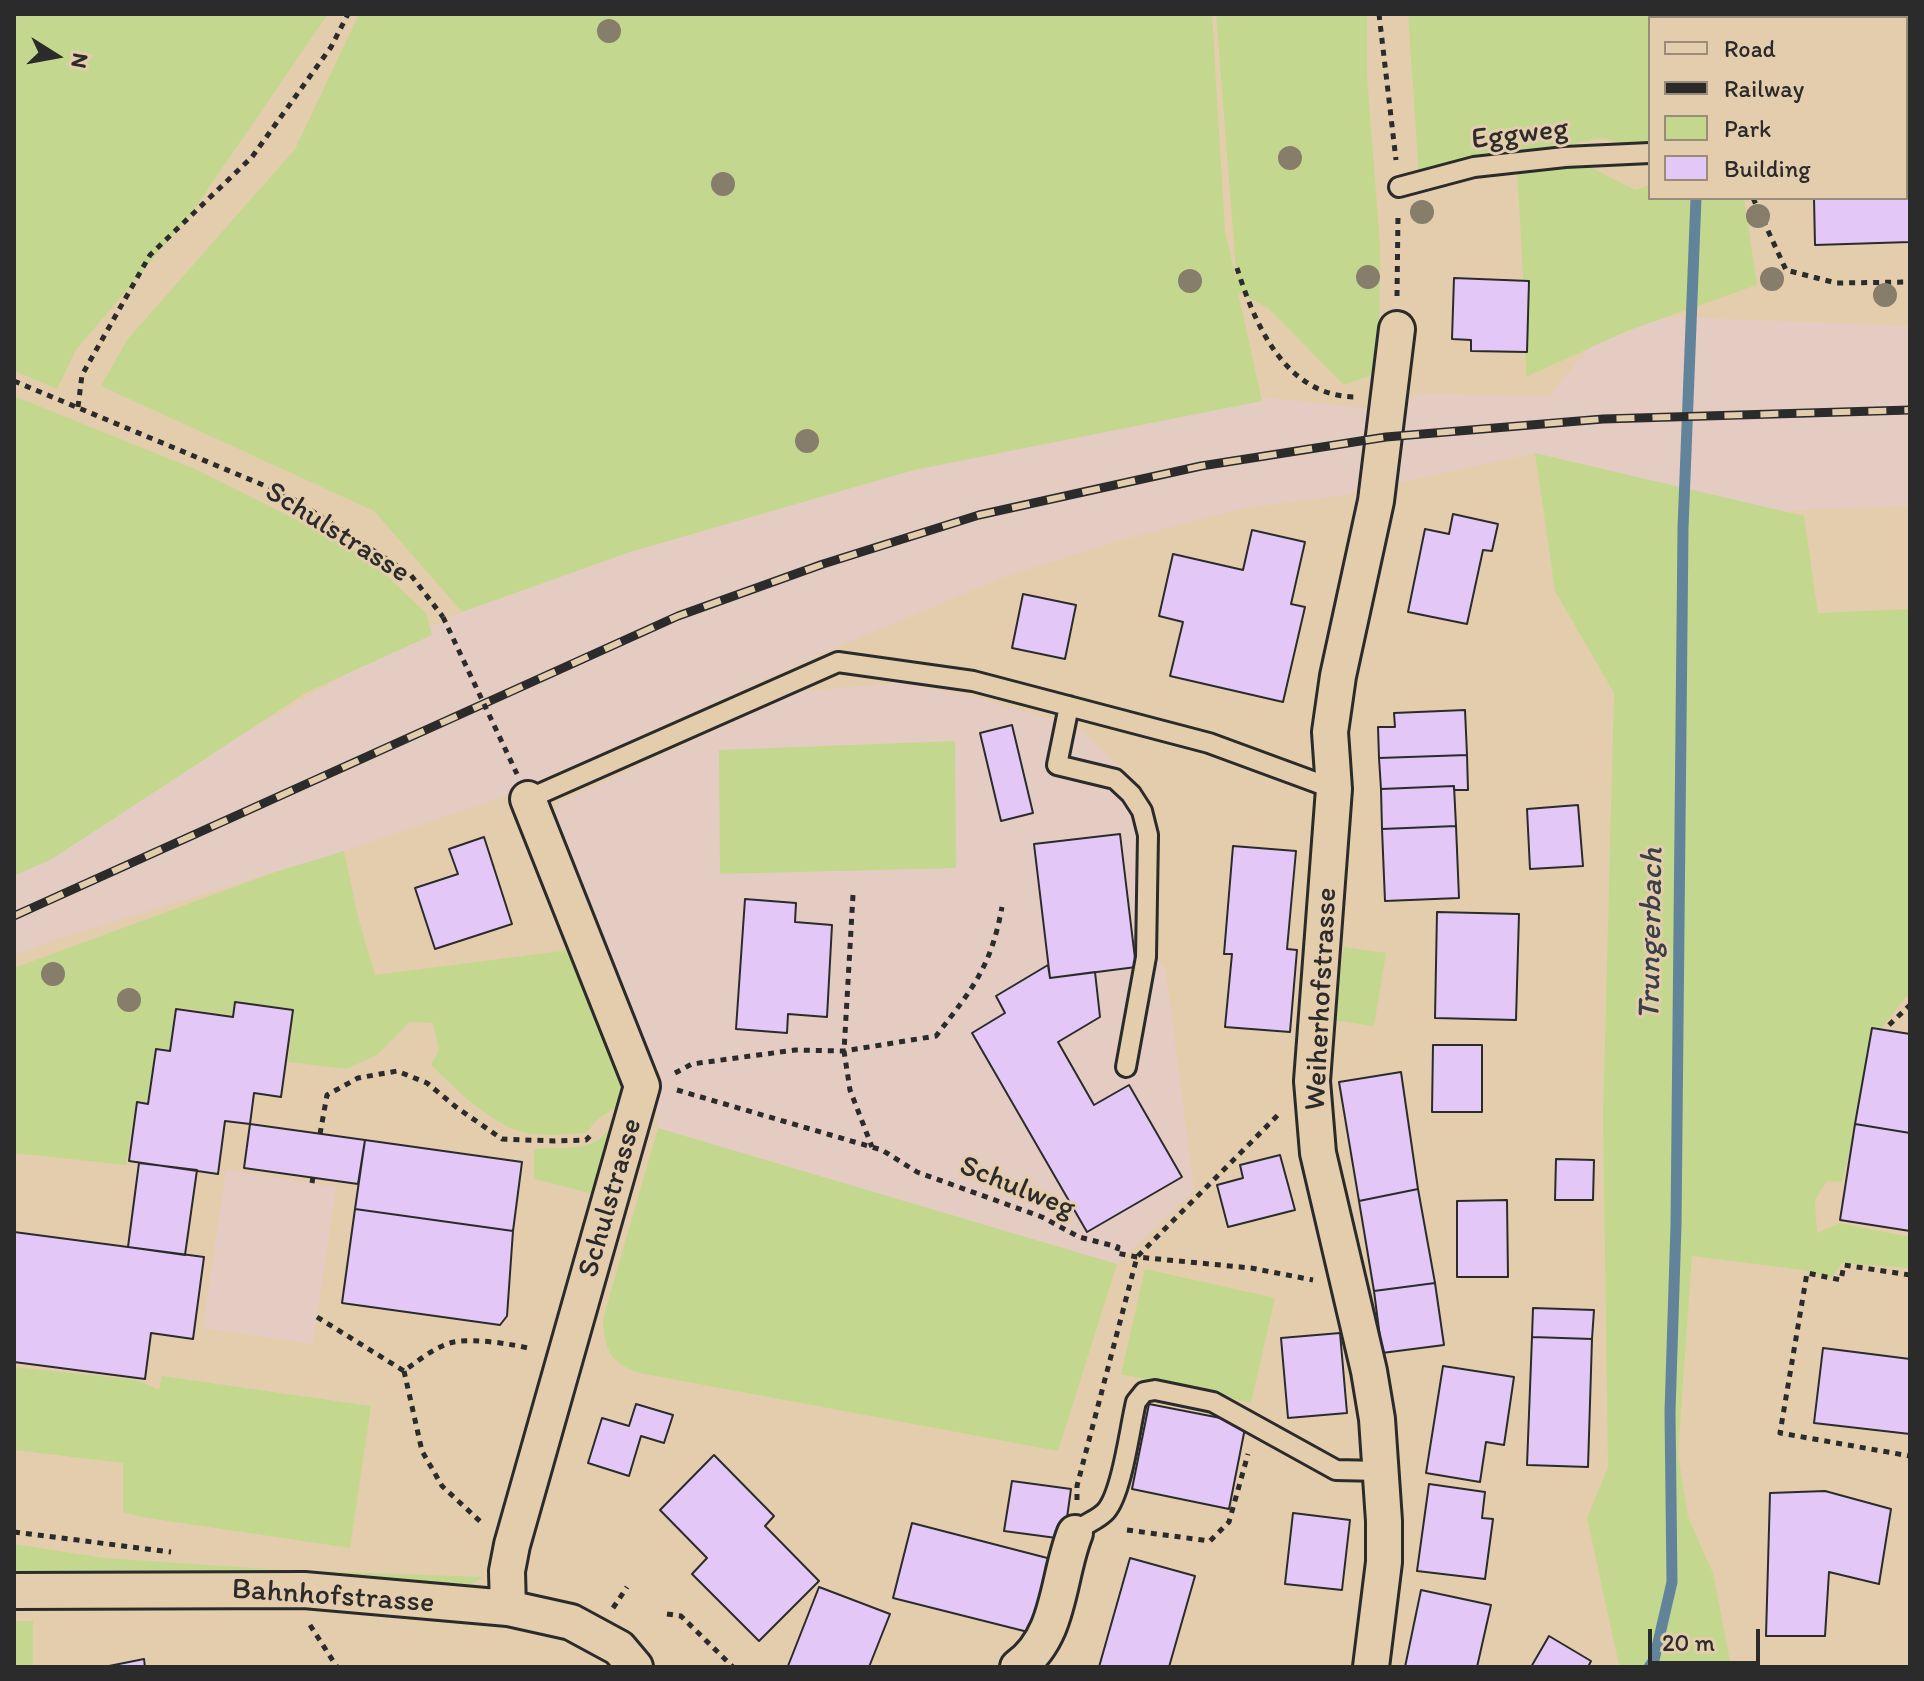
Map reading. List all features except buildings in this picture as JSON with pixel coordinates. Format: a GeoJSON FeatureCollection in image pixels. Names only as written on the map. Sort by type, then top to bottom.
{"type":"FeatureCollection","features":[{"type":"Feature","properties":{"kind":"street","name":"Weiherhofstrasse"},"geometry":{"type":"LineString","coordinates":[[1371,1667],[1384,1562],[1380,1471],[1369,1371],[1318,1153],[1312,1081],[1334,789],[1330,732],[1338,676],[1376,501],[1397,329]]}},
{"type":"Feature","properties":{"kind":"street","name":"Schulstrasse"},"geometry":{"type":"LineString","coordinates":[[508,1608],[507,1571],[512,1545],[645,1091],[522,787]]}},
{"type":"Feature","properties":{"kind":"street"},"geometry":{"type":"LineString","coordinates":[[1018,1667],[1043,1642],[1051,1624],[1068,1552],[1086,1527]]}},
{"type":"Feature","properties":{"kind":"street","name":"Bahnhofstrasse"},"geometry":{"type":"LineString","coordinates":[[14,1591],[304,1590],[508,1608],[571,1622],[619,1648],[635,1667]]}},
{"type":"Feature","properties":{"kind":"lane","name":"Eggweg"},"geometry":{"type":"LineString","coordinates":[[1399,187],[1474,167],[1565,157],[1648,153]]}},
{"type":"Feature","properties":{"kind":"lane"},"geometry":{"type":"LineString","coordinates":[[522,787],[838,662],[973,681],[1209,743],[1334,789]]}},
{"type":"Feature","properties":{"kind":"lane"},"geometry":{"type":"LineString","coordinates":[[1069,706],[1057,765],[1115,779],[1131,794],[1142,811],[1148,835],[1146,957],[1126,1067]]}},
{"type":"Feature","properties":{"kind":"lane"},"geometry":{"type":"LineString","coordinates":[[1086,1527],[1109,1508],[1117,1491],[1136,1402],[1144,1392],[1155,1390],[1213,1402],[1336,1470],[1380,1471]]}},
{"type":"Feature","properties":{"kind":"path"},"geometry":{"type":"LineString","coordinates":[[78,407],[82,375],[150,255],[252,157],[331,47],[348,14]]}},
{"type":"Feature","properties":{"kind":"path"},"geometry":{"type":"LineString","coordinates":[[1754,200],[1786,270],[1836,283],[1910,282]]}},
{"type":"Feature","properties":{"kind":"path"},"geometry":{"type":"LineString","coordinates":[[1237,268],[1249,307],[1291,372],[1315,388],[1342,396],[1390,393]]}},
{"type":"Feature","properties":{"kind":"path","name":"Schulstrasse"},"geometry":{"type":"LineString","coordinates":[[14,381],[287,495],[410,574],[443,617],[522,787]]}},
{"type":"Feature","properties":{"kind":"path"},"geometry":{"type":"LineString","coordinates":[[853,895],[844,1051],[850,1090],[872,1147]]}},
{"type":"Feature","properties":{"kind":"path"},"geometry":{"type":"LineString","coordinates":[[320,1134],[327,1095],[358,1078],[397,1071],[427,1083],[502,1139],[586,1140],[645,1091],[692,1064],[795,1050],[844,1051],[936,1036],[977,983],[995,943],[1002,907]]}},
{"type":"Feature","properties":{"kind":"path"},"geometry":{"type":"LineString","coordinates":[[1889,1025],[1910,1005]]}},
{"type":"Feature","properties":{"kind":"path"},"geometry":{"type":"LineString","coordinates":[[1259,1427],[1251,1442],[1229,1522],[1210,1541],[1086,1527],[1077,1486],[1137,1257],[1312,1081]]}},
{"type":"Feature","properties":{"kind":"path","name":"Schulweg"},"geometry":{"type":"LineString","coordinates":[[645,1091],[882,1150],[917,1172],[1042,1217],[1079,1237],[1118,1247],[1116,1253],[1251,1268],[1351,1288]]}},
{"type":"Feature","properties":{"kind":"path"},"geometry":{"type":"LineString","coordinates":[[1910,1275],[1844,1265],[1841,1280],[1807,1273],[1780,1433],[1910,1456]]}},
{"type":"Feature","properties":{"kind":"path"},"geometry":{"type":"LineString","coordinates":[[317,1317],[404,1371],[422,1451],[442,1486],[476,1521],[512,1545]]}},
{"type":"Feature","properties":{"kind":"path"},"geometry":{"type":"LineString","coordinates":[[404,1371],[429,1353],[455,1342],[523,1347],[564,1359]]}},
{"type":"Feature","properties":{"kind":"path"},"geometry":{"type":"LineString","coordinates":[[612,1608],[627,1587]]}},
{"type":"Feature","properties":{"kind":"path"},"geometry":{"type":"LineString","coordinates":[[667,1614],[681,1616],[733,1667]]}},
{"type":"Feature","properties":{"kind":"shaded area"},"geometry":{"type":"Polygon","coordinates":[[[1617,315],[1910,326],[1910,506],[1812,509],[1699,521],[1535,453],[1339,496],[1245,508],[1117,541],[1004,577],[837,647],[511,794],[344,851],[14,955],[14,867],[411,637],[462,612],[681,521],[1247,395],[1370,409],[1422,394],[1549,396],[1617,315]]]}},
{"type":"Feature","properties":{"kind":"shaded area"},"geometry":{"type":"Polygon","coordinates":[[[898,683],[969,695],[1078,727],[1144,792],[1157,834],[1152,952],[1166,971],[1194,1190],[1117,1264],[658,1128],[650,1056],[551,826],[560,802],[796,692],[898,683]]]}},
{"type":"Feature","properties":{"kind":"shaded area"},"geometry":{"type":"Polygon","coordinates":[[[226,1170],[336,1187],[313,1344],[203,1328],[226,1170]]]}},
{"type":"Feature","properties":{"kind":"green space"},"geometry":{"type":"Polygon","coordinates":[[[14,14],[328,14],[190,215],[76,350],[57,389],[14,371],[14,14]]]}},
{"type":"Feature","properties":{"kind":"green space"},"geometry":{"type":"Polygon","coordinates":[[[359,14],[1212,14],[1225,231],[1237,283],[1216,14],[1367,14],[1367,76],[1380,244],[1379,372],[1344,385],[1268,308],[1238,292],[1262,401],[914,470],[630,552],[462,612],[374,511],[101,386],[127,340],[295,149],[359,14]]]}},
{"type":"Feature","properties":{"kind":"green space"},"geometry":{"type":"Polygon","coordinates":[[[1408,14],[1655,14],[1648,16],[1648,150],[1601,138],[1419,176],[1408,14]]]}},
{"type":"Feature","properties":{"kind":"green space"},"geometry":{"type":"Polygon","coordinates":[[[1567,155],[1635,190],[1648,186],[1648,200],[1744,200],[1757,285],[1627,331],[1526,377],[1517,169],[1567,155]]]}},
{"type":"Feature","properties":{"kind":"green space"},"geometry":{"type":"Polygon","coordinates":[[[14,396],[195,469],[363,553],[426,613],[432,635],[307,692],[52,859],[14,876],[14,396]]]}},
{"type":"Feature","properties":{"kind":"green space"},"geometry":{"type":"Polygon","coordinates":[[[1535,453],[1804,516],[1818,613],[1910,609],[1910,998],[1906,997],[1877,1034],[1842,1182],[1827,1181],[1815,1200],[1817,1233],[1840,1223],[1910,1237],[1910,1264],[1909,1268],[1842,1263],[1832,1278],[1803,1270],[1692,1256],[1678,1454],[1688,1517],[1713,1573],[1730,1661],[1709,1667],[1619,1665],[1587,1518],[1608,1467],[1603,1116],[1614,693],[1555,591],[1535,453]]]}},
{"type":"Feature","properties":{"kind":"green space"},"geometry":{"type":"Polygon","coordinates":[[[955,741],[956,868],[720,874],[719,750],[955,741]]]}},
{"type":"Feature","properties":{"kind":"green space"},"geometry":{"type":"Polygon","coordinates":[[[344,851],[358,917],[375,975],[577,949],[622,1076],[617,1106],[597,1120],[586,1133],[551,1135],[516,1130],[481,1110],[431,1065],[439,1050],[433,1023],[410,1022],[377,1055],[346,1069],[288,1062],[294,1009],[235,1001],[232,1015],[175,1007],[169,1049],[155,1048],[147,1102],[136,1101],[126,1165],[14,1153],[14,968],[275,872],[344,851]]]}},
{"type":"Feature","properties":{"kind":"green space"},"geometry":{"type":"Polygon","coordinates":[[[1344,947],[1386,953],[1374,1026],[1332,1020],[1344,947]]]}},
{"type":"Feature","properties":{"kind":"green space"},"geometry":{"type":"Polygon","coordinates":[[[612,1127],[593,1194],[534,1179],[534,1149],[586,1145],[598,1140],[612,1127]]]}},
{"type":"Feature","properties":{"kind":"green space"},"geometry":{"type":"Polygon","coordinates":[[[658,1128],[1117,1264],[1058,1451],[640,1373],[615,1360],[607,1347],[603,1319],[658,1128]]]}},
{"type":"Feature","properties":{"kind":"green space"},"geometry":{"type":"Polygon","coordinates":[[[1145,1269],[1275,1298],[1251,1403],[1121,1374],[1145,1269]]]}},
{"type":"Feature","properties":{"kind":"green space"},"geometry":{"type":"Polygon","coordinates":[[[14,1367],[137,1380],[159,1390],[162,1376],[371,1406],[350,1548],[123,1512],[123,1463],[14,1450],[14,1367]]]}},
{"type":"Feature","properties":{"kind":"green space"},"geometry":{"type":"Polygon","coordinates":[[[14,1544],[105,1558],[297,1571],[297,1580],[14,1575],[14,1544]]]}},
{"type":"Feature","properties":{"kind":"green space"},"geometry":{"type":"Polygon","coordinates":[[[316,1571],[484,1577],[471,1584],[312,1580],[316,1571]]]}},
{"type":"Feature","properties":{"kind":"green space"},"geometry":{"type":"Polygon","coordinates":[[[14,1621],[33,1621],[33,1667],[14,1667],[14,1621]]]}},
{"type":"Feature","properties":{"kind":"waterway","name":"Trungerbach"},"geometry":{"type":"LineString","coordinates":[[1649,1667],[1654,1660],[1672,1582],[1670,1412],[1676,1225],[1683,528],[1696,200]]}},
{"type":"Feature","properties":{"kind":"railway"},"geometry":{"type":"LineString","coordinates":[[14,916],[678,616],[823,564],[979,515],[1201,466],[1386,437],[1603,419],[1910,410]]}}]}
